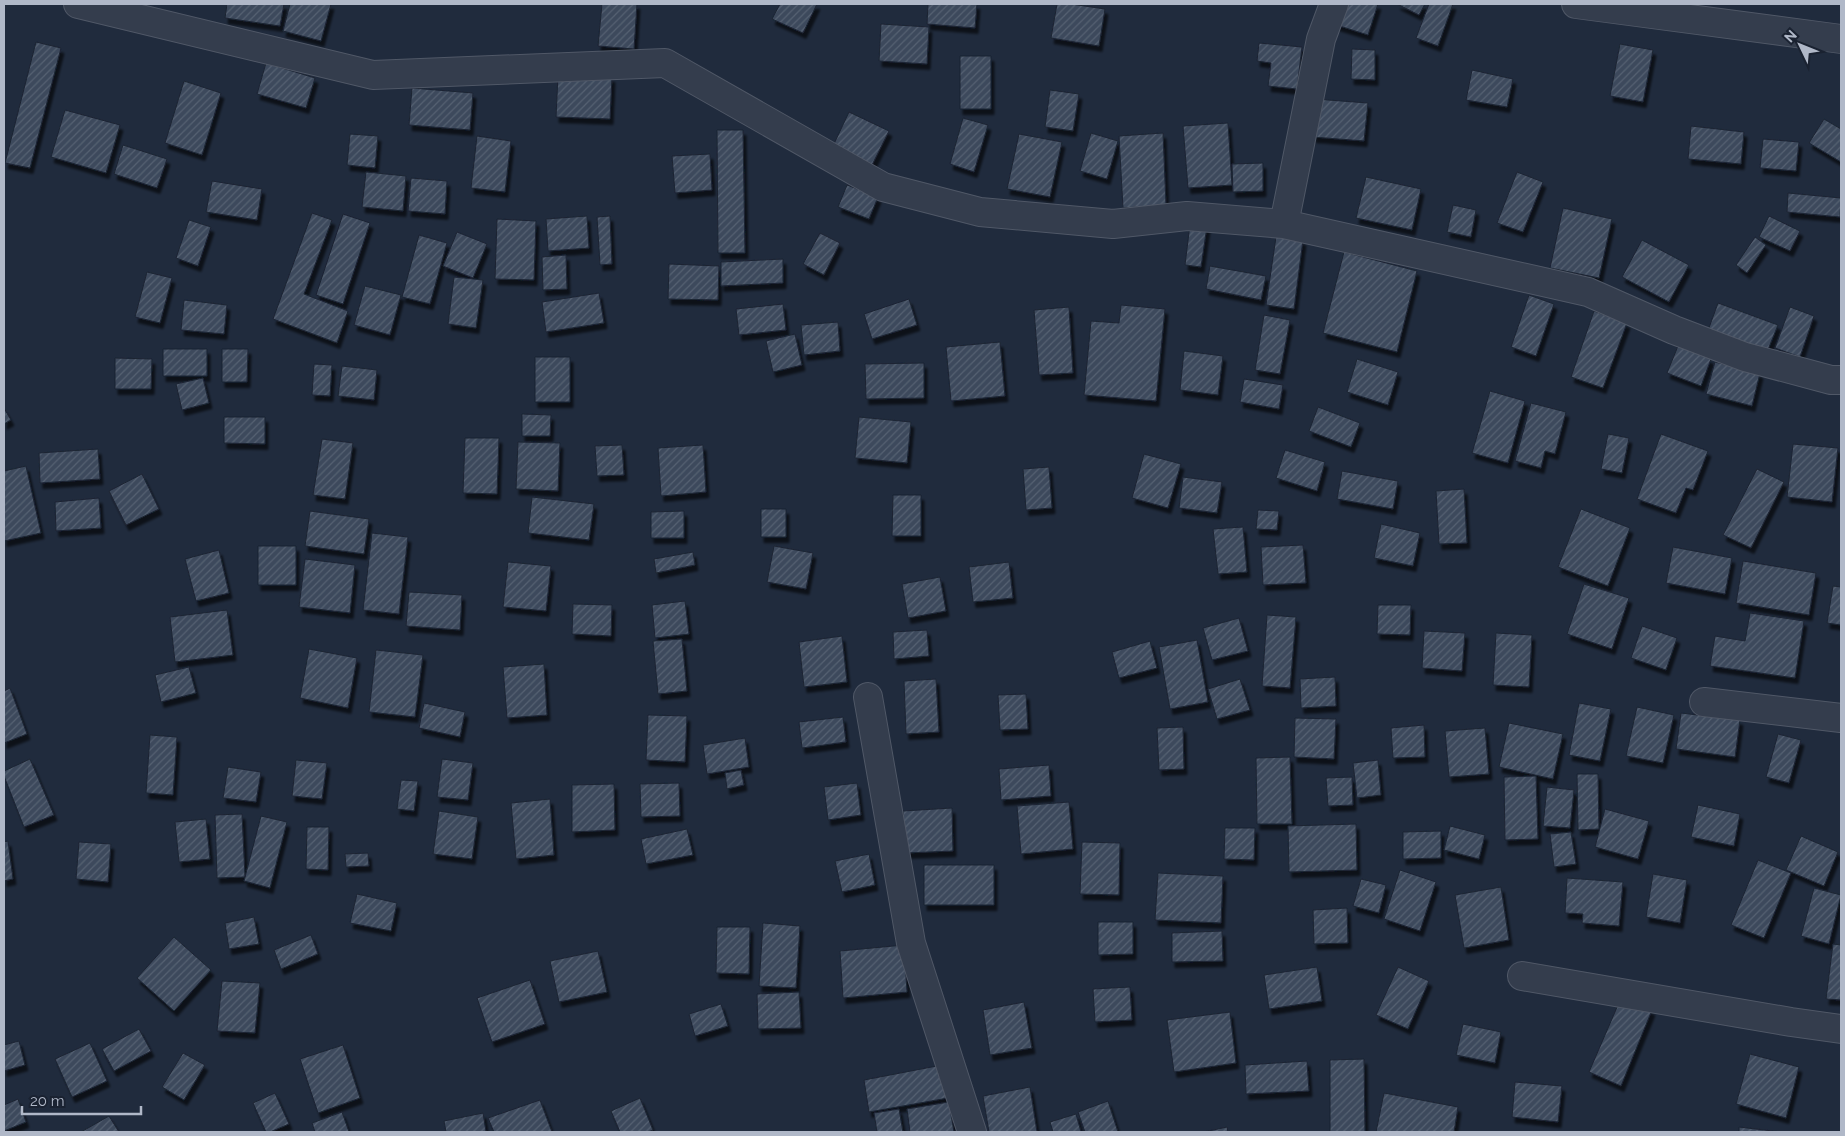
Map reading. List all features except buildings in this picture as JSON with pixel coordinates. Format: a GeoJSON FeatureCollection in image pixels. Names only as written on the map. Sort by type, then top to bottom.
{"type":"FeatureCollection","features":[{"type":"Feature","properties":{"kind":"street"},"geometry":{"type":"LineString","coordinates":[[78,4],[373,75],[666,63],[883,187],[980,212],[1104,224],[1187,216],[1284,224],[1588,292],[1674,330],[1745,357],[1831,380],[1841,380]]}},
{"type":"Feature","properties":{"kind":"street"},"geometry":{"type":"LineString","coordinates":[[1284,224],[1322,39],[1334,4]]}},
{"type":"Feature","properties":{"kind":"street"},"geometry":{"type":"LineString","coordinates":[[1576,4],[1841,40]]}},
{"type":"Feature","properties":{"kind":"street"},"geometry":{"type":"LineString","coordinates":[[868,697],[911,943],[972,1132]]}},
{"type":"Feature","properties":{"kind":"street"},"geometry":{"type":"LineString","coordinates":[[1704,702],[1841,718]]}},
{"type":"Feature","properties":{"kind":"street"},"geometry":{"type":"LineString","coordinates":[[1522,976],[1841,1029]]}}]}
